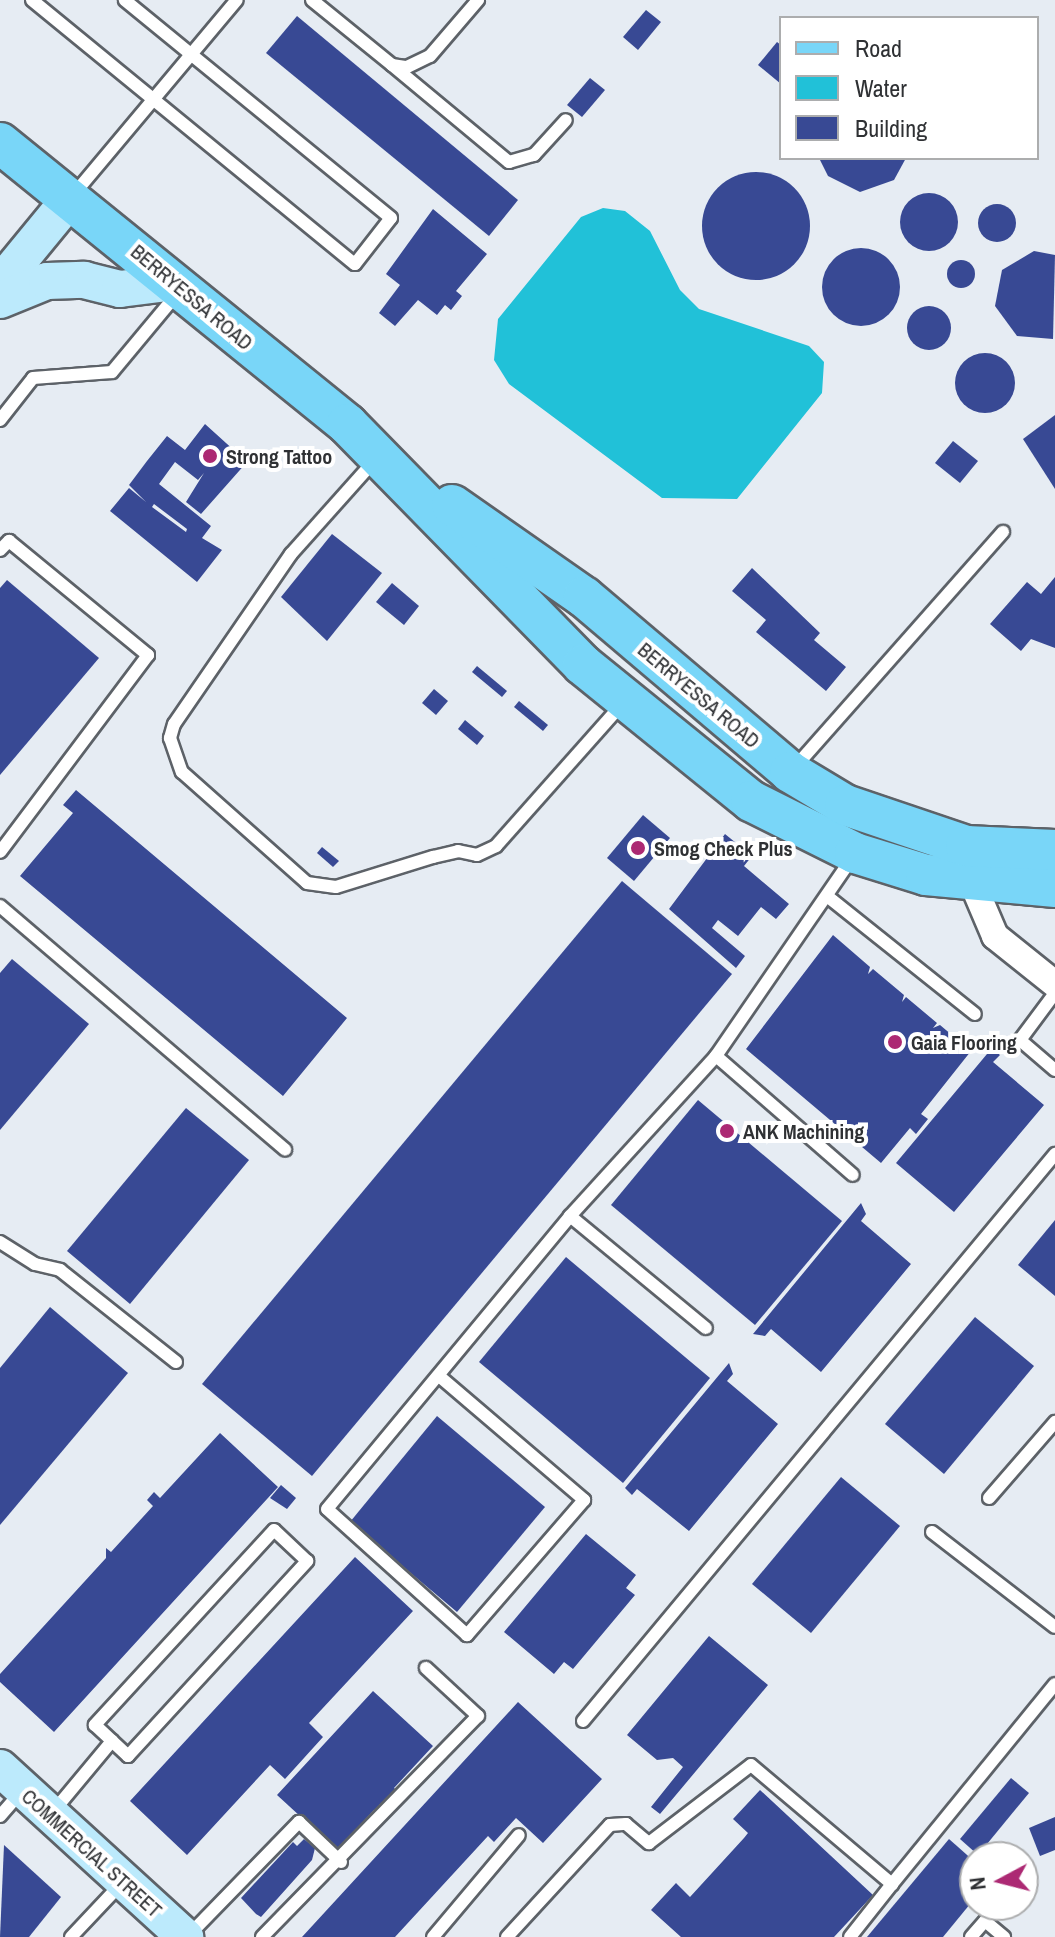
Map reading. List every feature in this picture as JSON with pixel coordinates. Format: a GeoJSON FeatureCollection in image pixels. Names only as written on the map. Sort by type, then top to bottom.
{"type":"FeatureCollection","features":[{"type":"Feature","properties":{"kind":"main road","name":"BERRYESSA ROAD"},"geometry":{"type":"LineString","coordinates":[[0,143],[178,285],[380,455],[625,701],[751,801],[855,853],[972,882],[1055,887]]}},
{"type":"Feature","properties":{"kind":"main road"},"geometry":{"type":"LineString","coordinates":[[0,284],[69,200]]}},
{"type":"Feature","properties":{"kind":"main road"},"geometry":{"type":"LineString","coordinates":[[0,300],[47,281],[84,280],[120,289],[178,285]]}},
{"type":"Feature","properties":{"kind":"main road","name":"BERRYESSA ROAD"},"geometry":{"type":"LineString","coordinates":[[380,455],[584,597],[790,772],[845,805],[924,836],[966,846],[1055,850]]}},
{"type":"Feature","properties":{"kind":"main road","name":"COMMERCIAL STREET"},"geometry":{"type":"LineString","coordinates":[[8,1791],[50,1816],[186,1937]]}},
{"type":"Feature","properties":{"kind":"street"},"geometry":{"type":"LineString","coordinates":[[972,882],[995,936],[1055,984]]}},
{"type":"Feature","properties":{"kind":"lane"},"geometry":{"type":"LineString","coordinates":[[32,0],[355,264],[391,218],[125,0]]}},
{"type":"Feature","properties":{"kind":"lane"},"geometry":{"type":"LineString","coordinates":[[69,200],[149,98],[237,0]]}},
{"type":"Feature","properties":{"kind":"lane"},"geometry":{"type":"LineString","coordinates":[[312,0],[509,162],[534,155],[566,120]]}},
{"type":"Feature","properties":{"kind":"lane"},"geometry":{"type":"LineString","coordinates":[[392,65],[421,65],[478,0]]}},
{"type":"Feature","properties":{"kind":"lane"},"geometry":{"type":"LineString","coordinates":[[0,420],[33,378],[112,372],[178,285]]}},
{"type":"Feature","properties":{"kind":"lane"},"geometry":{"type":"LineString","coordinates":[[380,455],[315,523],[174,724],[170,738],[182,772],[307,883],[336,887],[433,857],[458,851],[477,855],[496,846],[625,701]]}},
{"type":"Feature","properties":{"kind":"lane"},"geometry":{"type":"LineString","coordinates":[[790,772],[1003,532]]}},
{"type":"Feature","properties":{"kind":"lane"},"geometry":{"type":"LineString","coordinates":[[0,550],[9,541],[148,655],[0,852]]}},
{"type":"Feature","properties":{"kind":"lane"},"geometry":{"type":"LineString","coordinates":[[439,1376],[584,1500],[467,1635],[327,1509],[570,1216],[716,1056],[855,853]]}},
{"type":"Feature","properties":{"kind":"lane"},"geometry":{"type":"LineString","coordinates":[[827,896],[975,1014]]}},
{"type":"Feature","properties":{"kind":"lane"},"geometry":{"type":"LineString","coordinates":[[0,906],[285,1149]]}},
{"type":"Feature","properties":{"kind":"lane"},"geometry":{"type":"LineString","coordinates":[[1055,993],[1020,1040],[1055,1070]]}},
{"type":"Feature","properties":{"kind":"lane"},"geometry":{"type":"LineString","coordinates":[[716,1056],[853,1175]]}},
{"type":"Feature","properties":{"kind":"lane"},"geometry":{"type":"LineString","coordinates":[[583,1721],[1055,1154]]}},
{"type":"Feature","properties":{"kind":"lane"},"geometry":{"type":"LineString","coordinates":[[570,1216],[706,1328]]}},
{"type":"Feature","properties":{"kind":"lane"},"geometry":{"type":"LineString","coordinates":[[0,1242],[35,1264],[60,1270],[176,1362]]}},
{"type":"Feature","properties":{"kind":"lane"},"geometry":{"type":"LineString","coordinates":[[989,1498],[1055,1422]]}},
{"type":"Feature","properties":{"kind":"lane"},"geometry":{"type":"LineString","coordinates":[[274,1530],[307,1561],[128,1756],[112,1741],[95,1725],[274,1530]]}},
{"type":"Feature","properties":{"kind":"lane"},"geometry":{"type":"LineString","coordinates":[[932,1532],[1055,1627]]}},
{"type":"Feature","properties":{"kind":"lane"},"geometry":{"type":"LineString","coordinates":[[262,1937],[326,1868],[341,1862],[478,1716],[426,1668]]}},
{"type":"Feature","properties":{"kind":"lane"},"geometry":{"type":"LineString","coordinates":[[850,1937],[1055,1684]]}},
{"type":"Feature","properties":{"kind":"lane"},"geometry":{"type":"LineString","coordinates":[[50,1816],[112,1741]]}},
{"type":"Feature","properties":{"kind":"lane"},"geometry":{"type":"LineString","coordinates":[[510,1936],[610,1825],[626,1824],[649,1843],[751,1765],[892,1884]]}},
{"type":"Feature","properties":{"kind":"lane"},"geometry":{"type":"LineString","coordinates":[[186,1937],[299,1822],[341,1862]]}},
{"type":"Feature","properties":{"kind":"lane"},"geometry":{"type":"LineString","coordinates":[[433,1937],[519,1835]]}},
{"type":"Feature","properties":{"kind":"lane"},"geometry":{"type":"LineString","coordinates":[[71,1937],[123,1882]]}},
{"type":"Feature","properties":{"kind":"lane"},"geometry":{"type":"LineString","coordinates":[[971,1937],[985,1921],[1004,1937]]}},
{"type":"Feature","properties":{"kind":"water"},"geometry":{"type":"Polygon","coordinates":[[[603,208],[625,211],[650,231],[680,290],[699,309],[809,346],[824,362],[822,393],[737,499],[662,498],[509,384],[494,360],[498,319],[581,217],[603,208]]]}},
{"type":"Feature","properties":{"kind":"building"},"geometry":{"type":"Polygon","coordinates":[[[646,10],[661,22],[638,50],[623,37],[646,10]]]}},
{"type":"Feature","properties":{"kind":"building"},"geometry":{"type":"Polygon","coordinates":[[[297,16],[518,200],[489,236],[266,53],[297,16]]]}},
{"type":"Feature","properties":{"kind":"building"},"geometry":{"type":"Polygon","coordinates":[[[777,42],[779,44],[779,82],[758,65],[777,42]]]}},
{"type":"Feature","properties":{"kind":"building"},"geometry":{"type":"Polygon","coordinates":[[[590,78],[605,90],[582,117],[567,105],[590,78]]]}},
{"type":"Feature","properties":{"kind":"building"},"geometry":{"type":"Polygon","coordinates":[[[820,160],[905,160],[894,180],[860,192],[828,176],[820,160]]]}},
{"type":"Feature","properties":{"kind":"building"},"geometry":{"type":"Polygon","coordinates":[[[756,172],[786,181],[794,188],[801,196],[810,226],[801,256],[794,264],[786,271],[756,280],[726,271],[718,264],[711,256],[702,226],[711,196],[718,188],[726,181],[756,172]]]}},
{"type":"Feature","properties":{"kind":"building"},"geometry":{"type":"Polygon","coordinates":[[[929,193],[950,201],[958,222],[950,243],[929,251],[908,243],[900,222],[908,201],[929,193]]]}},
{"type":"Feature","properties":{"kind":"building"},"geometry":{"type":"Polygon","coordinates":[[[997,204],[1010,210],[1016,223],[1010,236],[997,242],[984,236],[978,223],[984,210],[997,204]]]}},
{"type":"Feature","properties":{"kind":"building"},"geometry":{"type":"Polygon","coordinates":[[[433,209],[487,254],[456,291],[462,296],[451,310],[445,305],[437,315],[418,300],[395,326],[379,313],[400,285],[386,274],[433,209]]]}},
{"type":"Feature","properties":{"kind":"building"},"geometry":{"type":"Polygon","coordinates":[[[861,248],[876,251],[889,259],[897,272],[900,287],[897,302],[889,315],[876,323],[861,326],[846,323],[833,315],[825,302],[822,287],[825,272],[833,259],[846,251],[861,248]]]}},
{"type":"Feature","properties":{"kind":"building"},"geometry":{"type":"Polygon","coordinates":[[[1034,251],[1055,255],[1053,339],[1017,336],[995,306],[1002,270],[1034,251]]]}},
{"type":"Feature","properties":{"kind":"building"},"geometry":{"type":"Polygon","coordinates":[[[961,260],[971,264],[975,274],[971,284],[961,288],[951,284],[947,274],[951,264],[961,260]]]}},
{"type":"Feature","properties":{"kind":"building"},"geometry":{"type":"Polygon","coordinates":[[[929,306],[945,312],[951,328],[945,344],[929,350],[913,344],[907,328],[913,312],[929,306]]]}},
{"type":"Feature","properties":{"kind":"building"},"geometry":{"type":"Polygon","coordinates":[[[985,353],[1006,362],[1015,383],[1006,404],[985,413],[964,404],[955,383],[964,362],[985,353]]]}},
{"type":"Feature","properties":{"kind":"building"},"geometry":{"type":"Polygon","coordinates":[[[1055,415],[1055,489],[1023,439],[1055,415]]]}},
{"type":"Feature","properties":{"kind":"building"},"geometry":{"type":"Polygon","coordinates":[[[205,424],[247,462],[201,514],[186,502],[204,473],[198,480],[175,462],[159,484],[211,526],[202,538],[222,550],[197,582],[110,511],[129,488],[146,502],[129,485],[167,436],[185,450],[205,424]],[[154,504],[152,507],[186,532],[187,529],[154,504]]]}},
{"type":"Feature","properties":{"kind":"building"},"geometry":{"type":"Polygon","coordinates":[[[953,441],[978,461],[960,483],[935,463],[953,441]]]}},
{"type":"Feature","properties":{"kind":"building"},"geometry":{"type":"Polygon","coordinates":[[[332,534],[382,573],[327,641],[281,597],[332,534]]]}},
{"type":"Feature","properties":{"kind":"building"},"geometry":{"type":"Polygon","coordinates":[[[752,568],[820,633],[814,640],[846,667],[826,691],[756,632],[766,620],[732,591],[752,568]]]}},
{"type":"Feature","properties":{"kind":"building"},"geometry":{"type":"Polygon","coordinates":[[[1055,577],[1055,648],[1031,639],[1021,651],[990,624],[1027,582],[1041,594],[1055,577]]]}},
{"type":"Feature","properties":{"kind":"building"},"geometry":{"type":"Polygon","coordinates":[[[7,580],[99,658],[0,775],[0,588],[7,580]]]}},
{"type":"Feature","properties":{"kind":"building"},"geometry":{"type":"Polygon","coordinates":[[[392,583],[419,606],[404,625],[376,602],[392,583]]]}},
{"type":"Feature","properties":{"kind":"building"},"geometry":{"type":"Polygon","coordinates":[[[477,666],[507,691],[502,697],[472,672],[477,666]]]}},
{"type":"Feature","properties":{"kind":"building"},"geometry":{"type":"Polygon","coordinates":[[[434,689],[448,701],[436,715],[422,703],[434,689]]]}},
{"type":"Feature","properties":{"kind":"building"},"geometry":{"type":"Polygon","coordinates":[[[519,701],[548,725],[543,731],[514,707],[519,701]]]}},
{"type":"Feature","properties":{"kind":"building"},"geometry":{"type":"Polygon","coordinates":[[[465,720],[484,736],[477,745],[458,729],[465,720]]]}},
{"type":"Feature","properties":{"kind":"building"},"geometry":{"type":"Polygon","coordinates":[[[76,790],[347,1018],[283,1096],[20,876],[73,813],[63,805],[76,790]]]}},
{"type":"Feature","properties":{"kind":"building","name":"Smog Check Plus"},"geometry":{"type":"Polygon","coordinates":[[[643,815],[670,838],[634,881],[607,858],[643,815]]]}},
{"type":"Feature","properties":{"kind":"building"},"geometry":{"type":"Polygon","coordinates":[[[725,834],[752,856],[744,866],[789,904],[776,919],[761,907],[738,936],[718,920],[712,928],[745,956],[736,968],[669,909],[725,834]]]}},
{"type":"Feature","properties":{"kind":"building"},"geometry":{"type":"Polygon","coordinates":[[[322,847],[339,861],[333,867],[317,853],[322,847]]]}},
{"type":"Feature","properties":{"kind":"building"},"geometry":{"type":"Polygon","coordinates":[[[622,881],[732,974],[312,1476],[202,1384],[622,881]]]}},
{"type":"Feature","properties":{"kind":"building"},"geometry":{"type":"Polygon","coordinates":[[[833,935],[870,967],[868,974],[873,969],[904,995],[902,1002],[906,997],[937,1023],[933,1028],[940,1025],[971,1051],[921,1114],[928,1119],[916,1134],[910,1128],[881,1163],[746,1049],[833,935]]]}},
{"type":"Feature","properties":{"kind":"building"},"geometry":{"type":"Polygon","coordinates":[[[12,959],[89,1024],[0,1130],[0,973],[12,959]]]}},
{"type":"Feature","properties":{"kind":"building"},"geometry":{"type":"Polygon","coordinates":[[[992,1048],[1000,1055],[993,1062],[1044,1105],[954,1212],[896,1163],[992,1048]]]}},
{"type":"Feature","properties":{"kind":"building"},"geometry":{"type":"Polygon","coordinates":[[[698,1100],[842,1221],[755,1325],[611,1205],[698,1100]]]}},
{"type":"Feature","properties":{"kind":"building"},"geometry":{"type":"Polygon","coordinates":[[[186,1108],[249,1160],[130,1304],[67,1251],[186,1108]]]}},
{"type":"Feature","properties":{"kind":"building"},"geometry":{"type":"Polygon","coordinates":[[[861,1203],[866,1214],[861,1221],[911,1264],[821,1372],[771,1329],[765,1336],[753,1334],[861,1203]]]}},
{"type":"Feature","properties":{"kind":"building"},"geometry":{"type":"Polygon","coordinates":[[[1055,1220],[1055,1296],[1018,1265],[1055,1220]]]}},
{"type":"Feature","properties":{"kind":"building"},"geometry":{"type":"Polygon","coordinates":[[[566,1257],[710,1378],[623,1483],[479,1362],[566,1257]]]}},
{"type":"Feature","properties":{"kind":"building"},"geometry":{"type":"Polygon","coordinates":[[[50,1307],[128,1373],[0,1525],[0,1368],[50,1307]]]}},
{"type":"Feature","properties":{"kind":"building"},"geometry":{"type":"Polygon","coordinates":[[[975,1317],[1034,1366],[944,1474],[885,1424],[975,1317]]]}},
{"type":"Feature","properties":{"kind":"building"},"geometry":{"type":"Polygon","coordinates":[[[729,1363],[733,1374],[727,1381],[778,1424],[689,1531],[637,1489],[632,1495],[625,1488],[729,1363]]]}},
{"type":"Feature","properties":{"kind":"building"},"geometry":{"type":"Polygon","coordinates":[[[437,1416],[545,1507],[457,1612],[350,1522],[437,1416]]]}},
{"type":"Feature","properties":{"kind":"building"},"geometry":{"type":"Polygon","coordinates":[[[220,1433],[278,1487],[54,1732],[0,1682],[0,1674],[106,1558],[106,1548],[111,1552],[153,1506],[147,1500],[154,1492],[160,1498],[220,1433]]]}},
{"type":"Feature","properties":{"kind":"building"},"geometry":{"type":"Polygon","coordinates":[[[841,1477],[900,1526],[811,1633],[752,1584],[841,1477]]]}},
{"type":"Feature","properties":{"kind":"building"},"geometry":{"type":"Polygon","coordinates":[[[281,1485],[296,1498],[287,1509],[270,1498],[281,1485]]]}},
{"type":"Feature","properties":{"kind":"building"},"geometry":{"type":"Polygon","coordinates":[[[586,1534],[636,1575],[626,1588],[635,1595],[573,1669],[564,1662],[554,1674],[504,1632],[586,1534]]]}},
{"type":"Feature","properties":{"kind":"building"},"geometry":{"type":"Polygon","coordinates":[[[355,1557],[413,1611],[309,1723],[323,1737],[285,1779],[270,1765],[187,1855],[130,1801],[355,1557]]]}},
{"type":"Feature","properties":{"kind":"building"},"geometry":{"type":"Polygon","coordinates":[[[709,1636],[768,1685],[660,1814],[651,1807],[683,1767],[673,1758],[657,1760],[627,1735],[709,1636]]]}},
{"type":"Feature","properties":{"kind":"building"},"geometry":{"type":"Polygon","coordinates":[[[373,1691],[433,1746],[394,1788],[398,1791],[379,1805],[384,1810],[379,1814],[374,1810],[337,1850],[277,1795],[373,1691]]]}},
{"type":"Feature","properties":{"kind":"building"},"geometry":{"type":"Polygon","coordinates":[[[518,1702],[602,1779],[543,1843],[516,1818],[494,1842],[488,1836],[395,1937],[302,1937],[518,1702]]]}},
{"type":"Feature","properties":{"kind":"building"},"geometry":{"type":"Polygon","coordinates":[[[1011,1778],[1029,1793],[990,1841],[960,1839],[1011,1778]]]}},
{"type":"Feature","properties":{"kind":"building"},"geometry":{"type":"Polygon","coordinates":[[[760,1790],[873,1895],[834,1937],[681,1937],[651,1910],[676,1883],[690,1897],[744,1838],[748,1833],[733,1819],[760,1790]]]}},
{"type":"Feature","properties":{"kind":"building"},"geometry":{"type":"Polygon","coordinates":[[[1055,1817],[1055,1850],[1040,1856],[1039,1841],[1034,1841],[1029,1828],[1055,1817]]]}},
{"type":"Feature","properties":{"kind":"building"},"geometry":{"type":"Polygon","coordinates":[[[304,1839],[315,1848],[312,1860],[261,1917],[241,1898],[293,1842],[297,1846],[304,1839]]]}},
{"type":"Feature","properties":{"kind":"building"},"geometry":{"type":"Polygon","coordinates":[[[949,1839],[959,1848],[959,1918],[943,1937],[867,1937],[949,1839]]]}},
{"type":"Feature","properties":{"kind":"building"},"geometry":{"type":"Polygon","coordinates":[[[4,1845],[61,1897],[29,1937],[0,1937],[4,1845]]]}},
{"type":"Feature","properties":{"kind":"place","name":"Strong Tattoo"},"geometry":{"type":"Point","coordinates":[210,456]}},
{"type":"Feature","properties":{"kind":"place","name":"Smog Check Plus"},"geometry":{"type":"Point","coordinates":[638,848]}},
{"type":"Feature","properties":{"kind":"place","name":"Gaia Flooring"},"geometry":{"type":"Point","coordinates":[895,1042]}},
{"type":"Feature","properties":{"kind":"place","name":"ANK Machining"},"geometry":{"type":"Point","coordinates":[727,1131]}}]}
